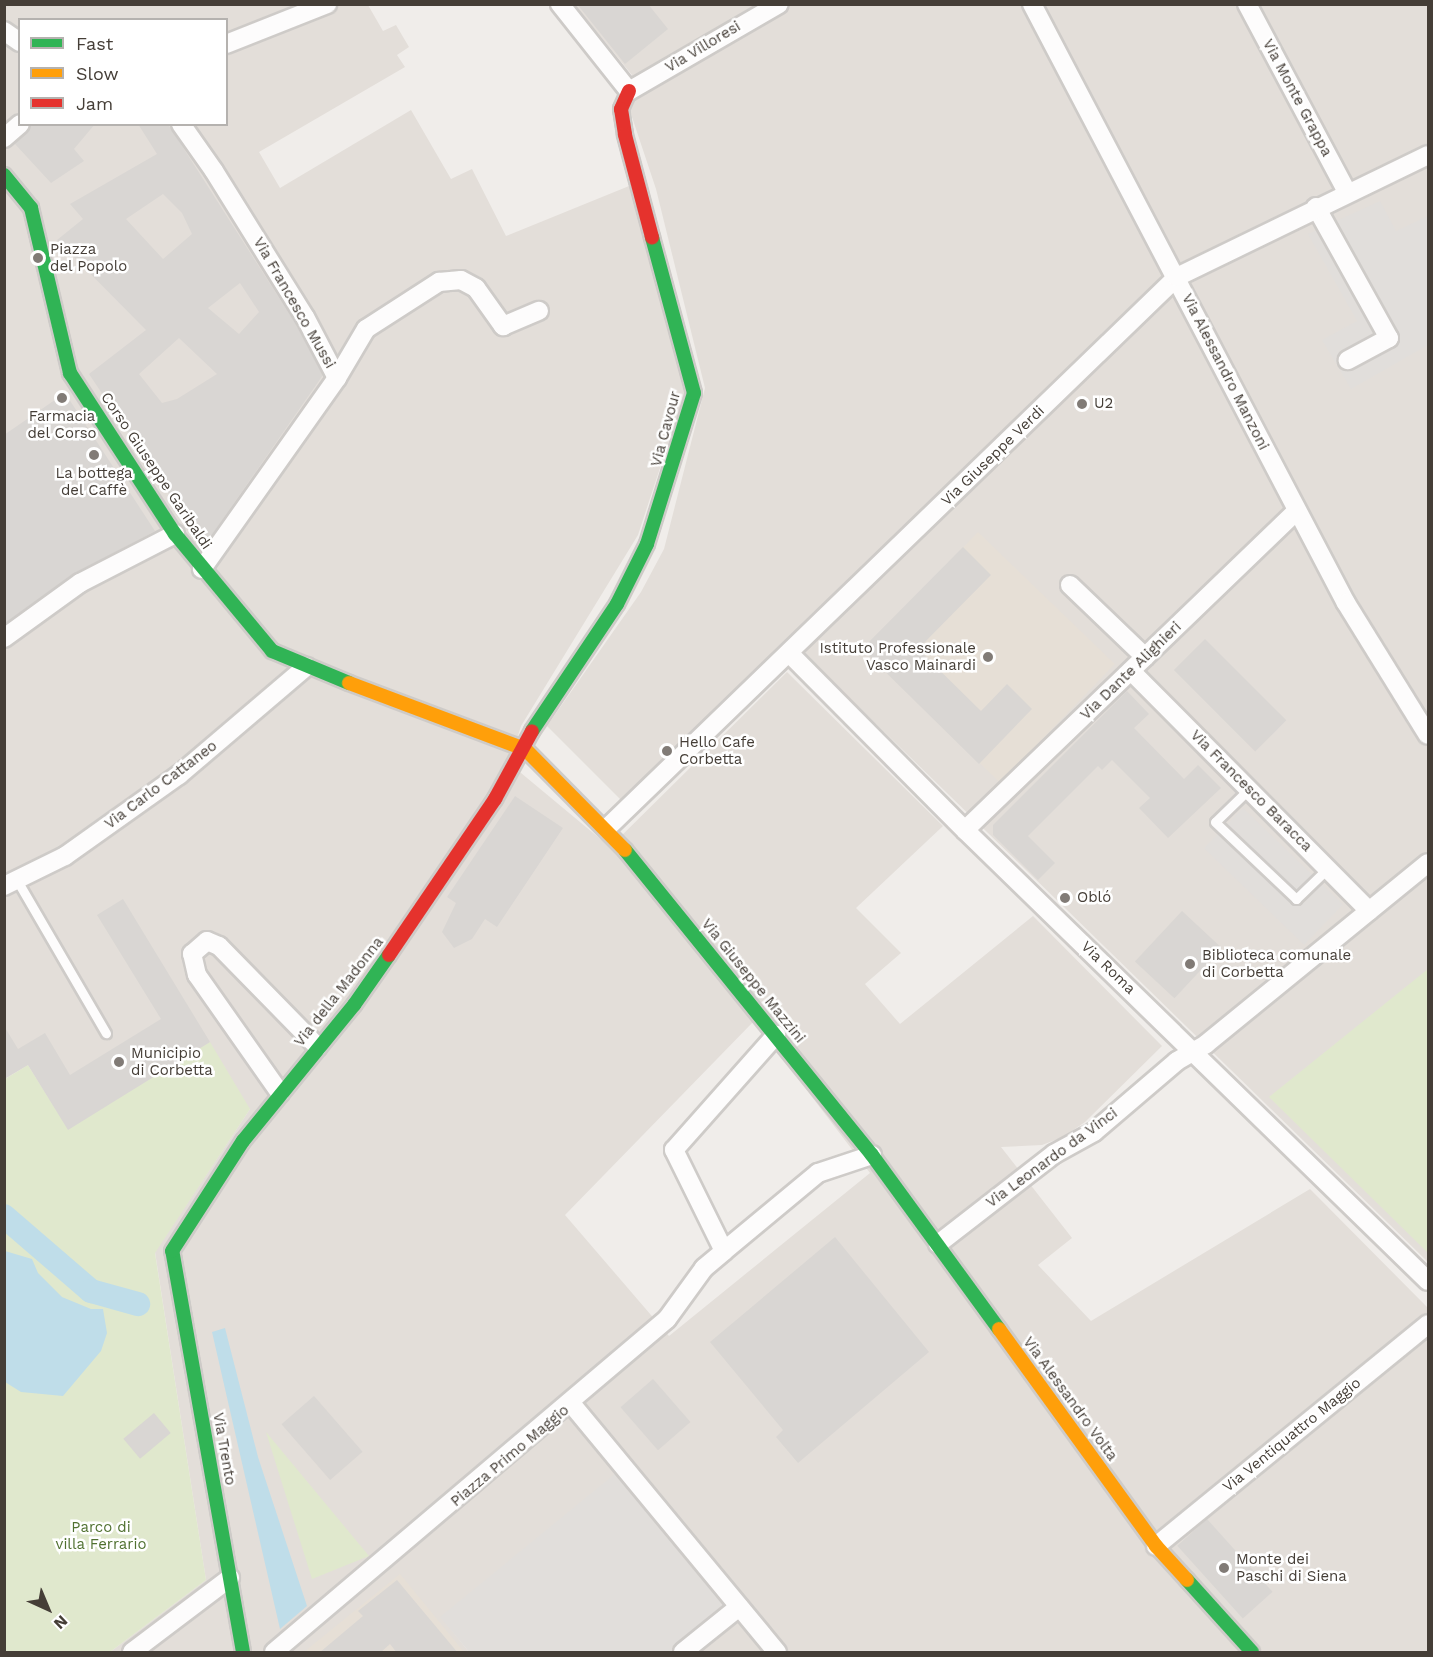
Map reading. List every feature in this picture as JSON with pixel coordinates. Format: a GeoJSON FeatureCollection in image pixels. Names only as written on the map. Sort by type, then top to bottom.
{"type":"FeatureCollection","features":[{"type":"Feature","properties":{"kind":"street"},"geometry":{"type":"LineString","coordinates":[[228,43],[327,4]]}},
{"type":"Feature","properties":{"kind":"street"},"geometry":{"type":"LineString","coordinates":[[560,4],[629,91]]}},
{"type":"Feature","properties":{"kind":"street","name":"Via Villoresi"},"geometry":{"type":"LineString","coordinates":[[629,91],[779,4]]}},
{"type":"Feature","properties":{"kind":"street","name":"Via Alessandro Manzoni"},"geometry":{"type":"LineString","coordinates":[[1032,4],[1177,277],[1296,512],[1346,603],[1428,735]]}},
{"type":"Feature","properties":{"kind":"street","name":"Via Monte Grappa"},"geometry":{"type":"LineString","coordinates":[[1247,4],[1347,192]]}},
{"type":"Feature","properties":{"kind":"street"},"geometry":{"type":"LineString","coordinates":[[4,31],[18,41]]}},
{"type":"Feature","properties":{"kind":"street","name":"Via Cavour"},"geometry":{"type":"LineString","coordinates":[[525,748],[534,726],[617,604],[647,544],[680,448],[694,393],[625,135],[621,109],[629,91]]}},
{"type":"Feature","properties":{"kind":"street"},"geometry":{"type":"LineString","coordinates":[[4,138],[18,126]]}},
{"type":"Feature","properties":{"kind":"street","name":"Via Francesco Mussi"},"geometry":{"type":"LineString","coordinates":[[182,126],[214,171],[299,307],[338,378],[202,569]]}},
{"type":"Feature","properties":{"kind":"street","name":"Via Giuseppe Verdi"},"geometry":{"type":"LineString","coordinates":[[607,828],[1177,277],[1316,207],[1428,155]]}},
{"type":"Feature","properties":{"kind":"street","name":"Corso Giuseppe Garibaldi"},"geometry":{"type":"LineString","coordinates":[[4,175],[31,208],[70,373],[175,534],[272,651],[306,666],[525,748]]}},
{"type":"Feature","properties":{"kind":"street"},"geometry":{"type":"LineString","coordinates":[[1316,207],[1389,338],[1348,360]]}},
{"type":"Feature","properties":{"kind":"street"},"geometry":{"type":"LineString","coordinates":[[338,378],[366,329],[439,282],[461,280],[476,288],[503,326],[539,311]]}},
{"type":"Feature","properties":{"kind":"street","name":"Via Dante Alighieri"},"geometry":{"type":"LineString","coordinates":[[965,830],[1296,512]]}},
{"type":"Feature","properties":{"kind":"street"},"geometry":{"type":"LineString","coordinates":[[4,639],[80,583],[175,534]]}},
{"type":"Feature","properties":{"kind":"street"},"geometry":{"type":"LineString","coordinates":[[1070,585],[1145,657]]}},
{"type":"Feature","properties":{"kind":"street","name":"Via Roma"},"geometry":{"type":"LineString","coordinates":[[789,652],[965,830],[1428,1281]]}},
{"type":"Feature","properties":{"kind":"street","name":"Via Carlo Cattaneo"},"geometry":{"type":"LineString","coordinates":[[11,884],[65,856],[179,775],[306,666]]}},
{"type":"Feature","properties":{"kind":"street","name":"Via Francesco Baracca"},"geometry":{"type":"LineString","coordinates":[[1131,671],[1369,911]]}},
{"type":"Feature","properties":{"kind":"street","name":"Via Giuseppe Mazzini"},"geometry":{"type":"LineString","coordinates":[[525,748],[607,828],[872,1155]]}},
{"type":"Feature","properties":{"kind":"street","name":"Via della Madonna"},"geometry":{"type":"LineString","coordinates":[[172,1251],[243,1141],[415,919],[525,748]]}},
{"type":"Feature","properties":{"kind":"street","name":"Via Leonardo da Vinci"},"geometry":{"type":"LineString","coordinates":[[938,1244],[1054,1154],[1094,1132],[1428,863]]}},
{"type":"Feature","properties":{"kind":"street"},"geometry":{"type":"LineString","coordinates":[[280,1093],[197,975],[192,954],[207,941],[219,946],[318,1047]]}},
{"type":"Feature","properties":{"kind":"street"},"geometry":{"type":"LineString","coordinates":[[724,1251],[674,1150],[776,1035]]}},
{"type":"Feature","properties":{"kind":"street"},"geometry":{"type":"LineString","coordinates":[[570,1402],[667,1319],[704,1268],[818,1173],[872,1155]]}},
{"type":"Feature","properties":{"kind":"street","name":"Via Alessandro Volta"},"geometry":{"type":"LineString","coordinates":[[872,1155],[1156,1546],[1252,1652]]}},
{"type":"Feature","properties":{"kind":"street","name":"Via Trento"},"geometry":{"type":"LineString","coordinates":[[172,1251],[243,1653]]}},
{"type":"Feature","properties":{"kind":"street","name":"Via Ventiquattro Maggio"},"geometry":{"type":"LineString","coordinates":[[1156,1546],[1428,1324]]}},
{"type":"Feature","properties":{"kind":"street","name":"Piazza Primo Maggio"},"geometry":{"type":"LineString","coordinates":[[274,1653],[570,1402],[777,1653]]}},
{"type":"Feature","properties":{"kind":"street"},"geometry":{"type":"LineString","coordinates":[[132,1653],[230,1578]]}},
{"type":"Feature","properties":{"kind":"street"},"geometry":{"type":"LineString","coordinates":[[683,1653],[739,1607]]}},
{"type":"Feature","properties":{"kind":"lane"},"geometry":{"type":"LineString","coordinates":[[1249,789],[1215,822],[1296,899],[1328,868]]}},
{"type":"Feature","properties":{"kind":"lane"},"geometry":{"type":"LineString","coordinates":[[11,884],[33,914],[106,1033]]}},
{"type":"Feature","properties":{"kind":"shaded area"},"geometry":{"type":"Polygon","coordinates":[[[5,5],[368,5],[383,31],[396,25],[409,47],[397,55],[405,67],[259,152],[280,188],[411,110],[451,179],[472,169],[506,236],[634,184],[685,392],[638,535],[521,726],[509,763],[610,847],[787,672],[943,826],[856,908],[901,953],[865,984],[900,1024],[1033,916],[1162,1046],[1085,1122],[1063,1137],[1042,1145],[1001,1147],[1072,1238],[1038,1265],[1091,1321],[1310,1189],[1428,1308],[1428,1652],[672,1652],[726,1608],[441,1617],[469,1652],[110,1652],[206,1580],[155,1252],[250,1109],[68,1130],[28,1065],[5,1079],[5,5]],[[754,1021],[565,1215],[669,1336],[870,1173],[754,1021]]]}},
{"type":"Feature","properties":{"kind":"shaded area"},"geometry":{"type":"Polygon","coordinates":[[[575,5],[1428,5],[1428,1262],[790,640],[622,801],[547,726],[641,592],[664,549],[705,388],[656,189],[628,105],[632,75],[575,5]]]}},
{"type":"Feature","properties":{"kind":"shaded area"},"geometry":{"type":"Polygon","coordinates":[[[1380,201],[1396,231],[1428,216],[1428,345],[1351,389],[1322,340],[1357,321],[1308,234],[1380,201]]]}},
{"type":"Feature","properties":{"kind":"shaded area","name":"Istituto Professionale Vasco Mainardi"},"geometry":{"type":"Polygon","coordinates":[[[978,532],[1115,664],[1000,783],[863,651],[978,532]]]}},
{"type":"Feature","properties":{"kind":"shaded area"},"geometry":{"type":"Polygon","coordinates":[[[1243,808],[1343,905],[1304,945],[1204,848],[1243,808]]]}},
{"type":"Feature","properties":{"kind":"shaded area"},"geometry":{"type":"Polygon","coordinates":[[[616,1473],[726,1608],[672,1652],[469,1652],[440,1617],[616,1473]]]}},
{"type":"Feature","properties":{"kind":"shaded area"},"geometry":{"type":"Polygon","coordinates":[[[400,1574],[464,1652],[304,1652],[400,1574]]]}},
{"type":"Feature","properties":{"kind":"green space"},"geometry":{"type":"Polygon","coordinates":[[[1428,969],[1428,1253],[1269,1097],[1428,969]]]}},
{"type":"Feature","properties":{"kind":"green space","name":"Parco di villa Ferrario"},"geometry":{"type":"Polygon","coordinates":[[[210,1042],[250,1109],[155,1253],[206,1580],[110,1652],[5,1652],[5,1079],[28,1065],[68,1129],[210,1042]]]}},
{"type":"Feature","properties":{"kind":"green space"},"geometry":{"type":"Polygon","coordinates":[[[266,1432],[369,1556],[312,1579],[266,1432]]]}},
{"type":"Feature","properties":{"kind":"water"},"geometry":{"type":"Polygon","coordinates":[[[5,1251],[32,1259],[38,1273],[62,1297],[91,1309],[103,1309],[107,1333],[101,1351],[63,1396],[21,1392],[5,1382],[5,1251]]]}},
{"type":"Feature","properties":{"kind":"water"},"geometry":{"type":"Polygon","coordinates":[[[225,1328],[258,1457],[307,1606],[280,1629],[212,1332],[225,1328]]]}},
{"type":"Feature","properties":{"kind":"building"},"geometry":{"type":"Polygon","coordinates":[[[577,4],[648,4],[668,29],[625,64],[577,4]]]}},
{"type":"Feature","properties":{"kind":"building"},"geometry":{"type":"Polygon","coordinates":[[[29,126],[93,126],[74,149],[84,161],[51,183],[15,144],[29,126]]]}},
{"type":"Feature","properties":{"kind":"building"},"geometry":{"type":"Polygon","coordinates":[[[139,126],[169,126],[295,323],[323,375],[204,546],[89,374],[146,330],[57,240],[83,219],[70,204],[157,154],[139,126]],[[163,194],[126,219],[163,259],[192,234],[182,213],[163,194]],[[240,283],[208,308],[239,334],[259,312],[240,283]],[[179,338],[139,374],[162,403],[177,399],[217,374],[179,338]]]}},
{"type":"Feature","properties":{"kind":"building"},"geometry":{"type":"Polygon","coordinates":[[[65,393],[155,531],[74,574],[4,624],[4,435],[65,393]]]}},
{"type":"Feature","properties":{"kind":"building"},"geometry":{"type":"Polygon","coordinates":[[[963,547],[991,575],[918,649],[981,711],[1007,684],[1032,709],[979,764],[862,649],[963,547]]]}},
{"type":"Feature","properties":{"kind":"building"},"geometry":{"type":"Polygon","coordinates":[[[1205,639],[1286,720],[1255,751],[1174,670],[1205,639]]]}},
{"type":"Feature","properties":{"kind":"building"},"geometry":{"type":"Polygon","coordinates":[[[1127,691],[1149,714],[1134,728],[1184,779],[1198,765],[1221,788],[1168,838],[1139,808],[1150,798],[1112,760],[1102,770],[1098,766],[1028,836],[1055,863],[1038,880],[993,835],[993,825],[1127,691]]]}},
{"type":"Feature","properties":{"kind":"building"},"geometry":{"type":"Polygon","coordinates":[[[515,796],[563,828],[497,927],[485,919],[472,939],[454,948],[442,932],[456,903],[447,897],[515,796]]]}},
{"type":"Feature","properties":{"kind":"building"},"geometry":{"type":"Polygon","coordinates":[[[123,899],[210,1042],[68,1130],[28,1065],[4,1079],[4,1026],[18,1049],[45,1033],[70,1075],[161,1019],[97,915],[123,899]]]}},
{"type":"Feature","properties":{"kind":"building"},"geometry":{"type":"Polygon","coordinates":[[[1182,911],[1221,948],[1174,998],[1135,961],[1182,911]]]}},
{"type":"Feature","properties":{"kind":"building"},"geometry":{"type":"Polygon","coordinates":[[[835,1237],[929,1352],[798,1463],[776,1437],[783,1430],[710,1342],[835,1237]]]}},
{"type":"Feature","properties":{"kind":"building"},"geometry":{"type":"Polygon","coordinates":[[[653,1379],[690,1422],[658,1450],[621,1407],[653,1379]]]}},
{"type":"Feature","properties":{"kind":"building"},"geometry":{"type":"Polygon","coordinates":[[[314,1396],[363,1452],[330,1480],[282,1424],[314,1396]]]}},
{"type":"Feature","properties":{"kind":"building"},"geometry":{"type":"Polygon","coordinates":[[[154,1413],[171,1433],[140,1459],[123,1439],[154,1413]]]}},
{"type":"Feature","properties":{"kind":"building","name":"Monte dei Paschi di Siena"},"geometry":{"type":"Polygon","coordinates":[[[1207,1519],[1273,1592],[1243,1619],[1177,1546],[1207,1519]]]}},
{"type":"Feature","properties":{"kind":"building"},"geometry":{"type":"Polygon","coordinates":[[[397,1580],[458,1653],[397,1653],[390,1644],[380,1653],[319,1653],[363,1616],[358,1611],[397,1580]]]}},
{"type":"Feature","properties":{"kind":"waterway"},"geometry":{"type":"LineString","coordinates":[[4,1216],[91,1291],[138,1304]]}},
{"type":"Feature","properties":{"kind":"traffic: fast"},"geometry":{"type":"LineString","coordinates":[[4,175],[31,208],[70,373],[175,534],[272,651],[349,683]]}},
{"type":"Feature","properties":{"kind":"traffic: fast"},"geometry":{"type":"LineString","coordinates":[[532,731],[617,604],[647,544],[694,393],[652,237]]}},
{"type":"Feature","properties":{"kind":"traffic: fast"},"geometry":{"type":"LineString","coordinates":[[625,850],[872,1155],[999,1329]]}},
{"type":"Feature","properties":{"kind":"traffic: fast"},"geometry":{"type":"LineString","coordinates":[[243,1652],[172,1251],[243,1141],[354,1005],[389,955]]}},
{"type":"Feature","properties":{"kind":"traffic: fast"},"geometry":{"type":"LineString","coordinates":[[1187,1580],[1252,1652]]}},
{"type":"Feature","properties":{"kind":"traffic: slow"},"geometry":{"type":"LineString","coordinates":[[349,683],[525,749],[625,850]]}},
{"type":"Feature","properties":{"kind":"traffic: slow"},"geometry":{"type":"LineString","coordinates":[[999,1329],[1156,1546],[1187,1580]]}},
{"type":"Feature","properties":{"kind":"traffic: jam"},"geometry":{"type":"LineString","coordinates":[[629,91],[621,109],[625,135],[652,237]]}},
{"type":"Feature","properties":{"kind":"traffic: jam"},"geometry":{"type":"LineString","coordinates":[[389,955],[495,799],[532,731]]}},
{"type":"Feature","properties":{"kind":"place","name":"Piazza del Popolo"},"geometry":{"type":"Point","coordinates":[38,258]}},
{"type":"Feature","properties":{"kind":"place","name":"Farmacia del Corso"},"geometry":{"type":"Point","coordinates":[62,398]}},
{"type":"Feature","properties":{"kind":"place","name":"U2"},"geometry":{"type":"Point","coordinates":[1082,404]}},
{"type":"Feature","properties":{"kind":"place","name":"La bottega del Caffè"},"geometry":{"type":"Point","coordinates":[94,455]}},
{"type":"Feature","properties":{"kind":"place","name":"Istituto Professionale Vasco Mainardi"},"geometry":{"type":"Point","coordinates":[988,657]}},
{"type":"Feature","properties":{"kind":"place","name":"Hello Cafe Corbetta"},"geometry":{"type":"Point","coordinates":[667,751]}},
{"type":"Feature","properties":{"kind":"place","name":"Obló"},"geometry":{"type":"Point","coordinates":[1065,898]}},
{"type":"Feature","properties":{"kind":"place","name":"Biblioteca comunale di Corbetta"},"geometry":{"type":"Point","coordinates":[1190,964]}},
{"type":"Feature","properties":{"kind":"place","name":"Municipio di Corbetta"},"geometry":{"type":"Point","coordinates":[119,1062]}},
{"type":"Feature","properties":{"kind":"place","name":"Monte dei Paschi di Siena"},"geometry":{"type":"Point","coordinates":[1224,1568]}}]}
